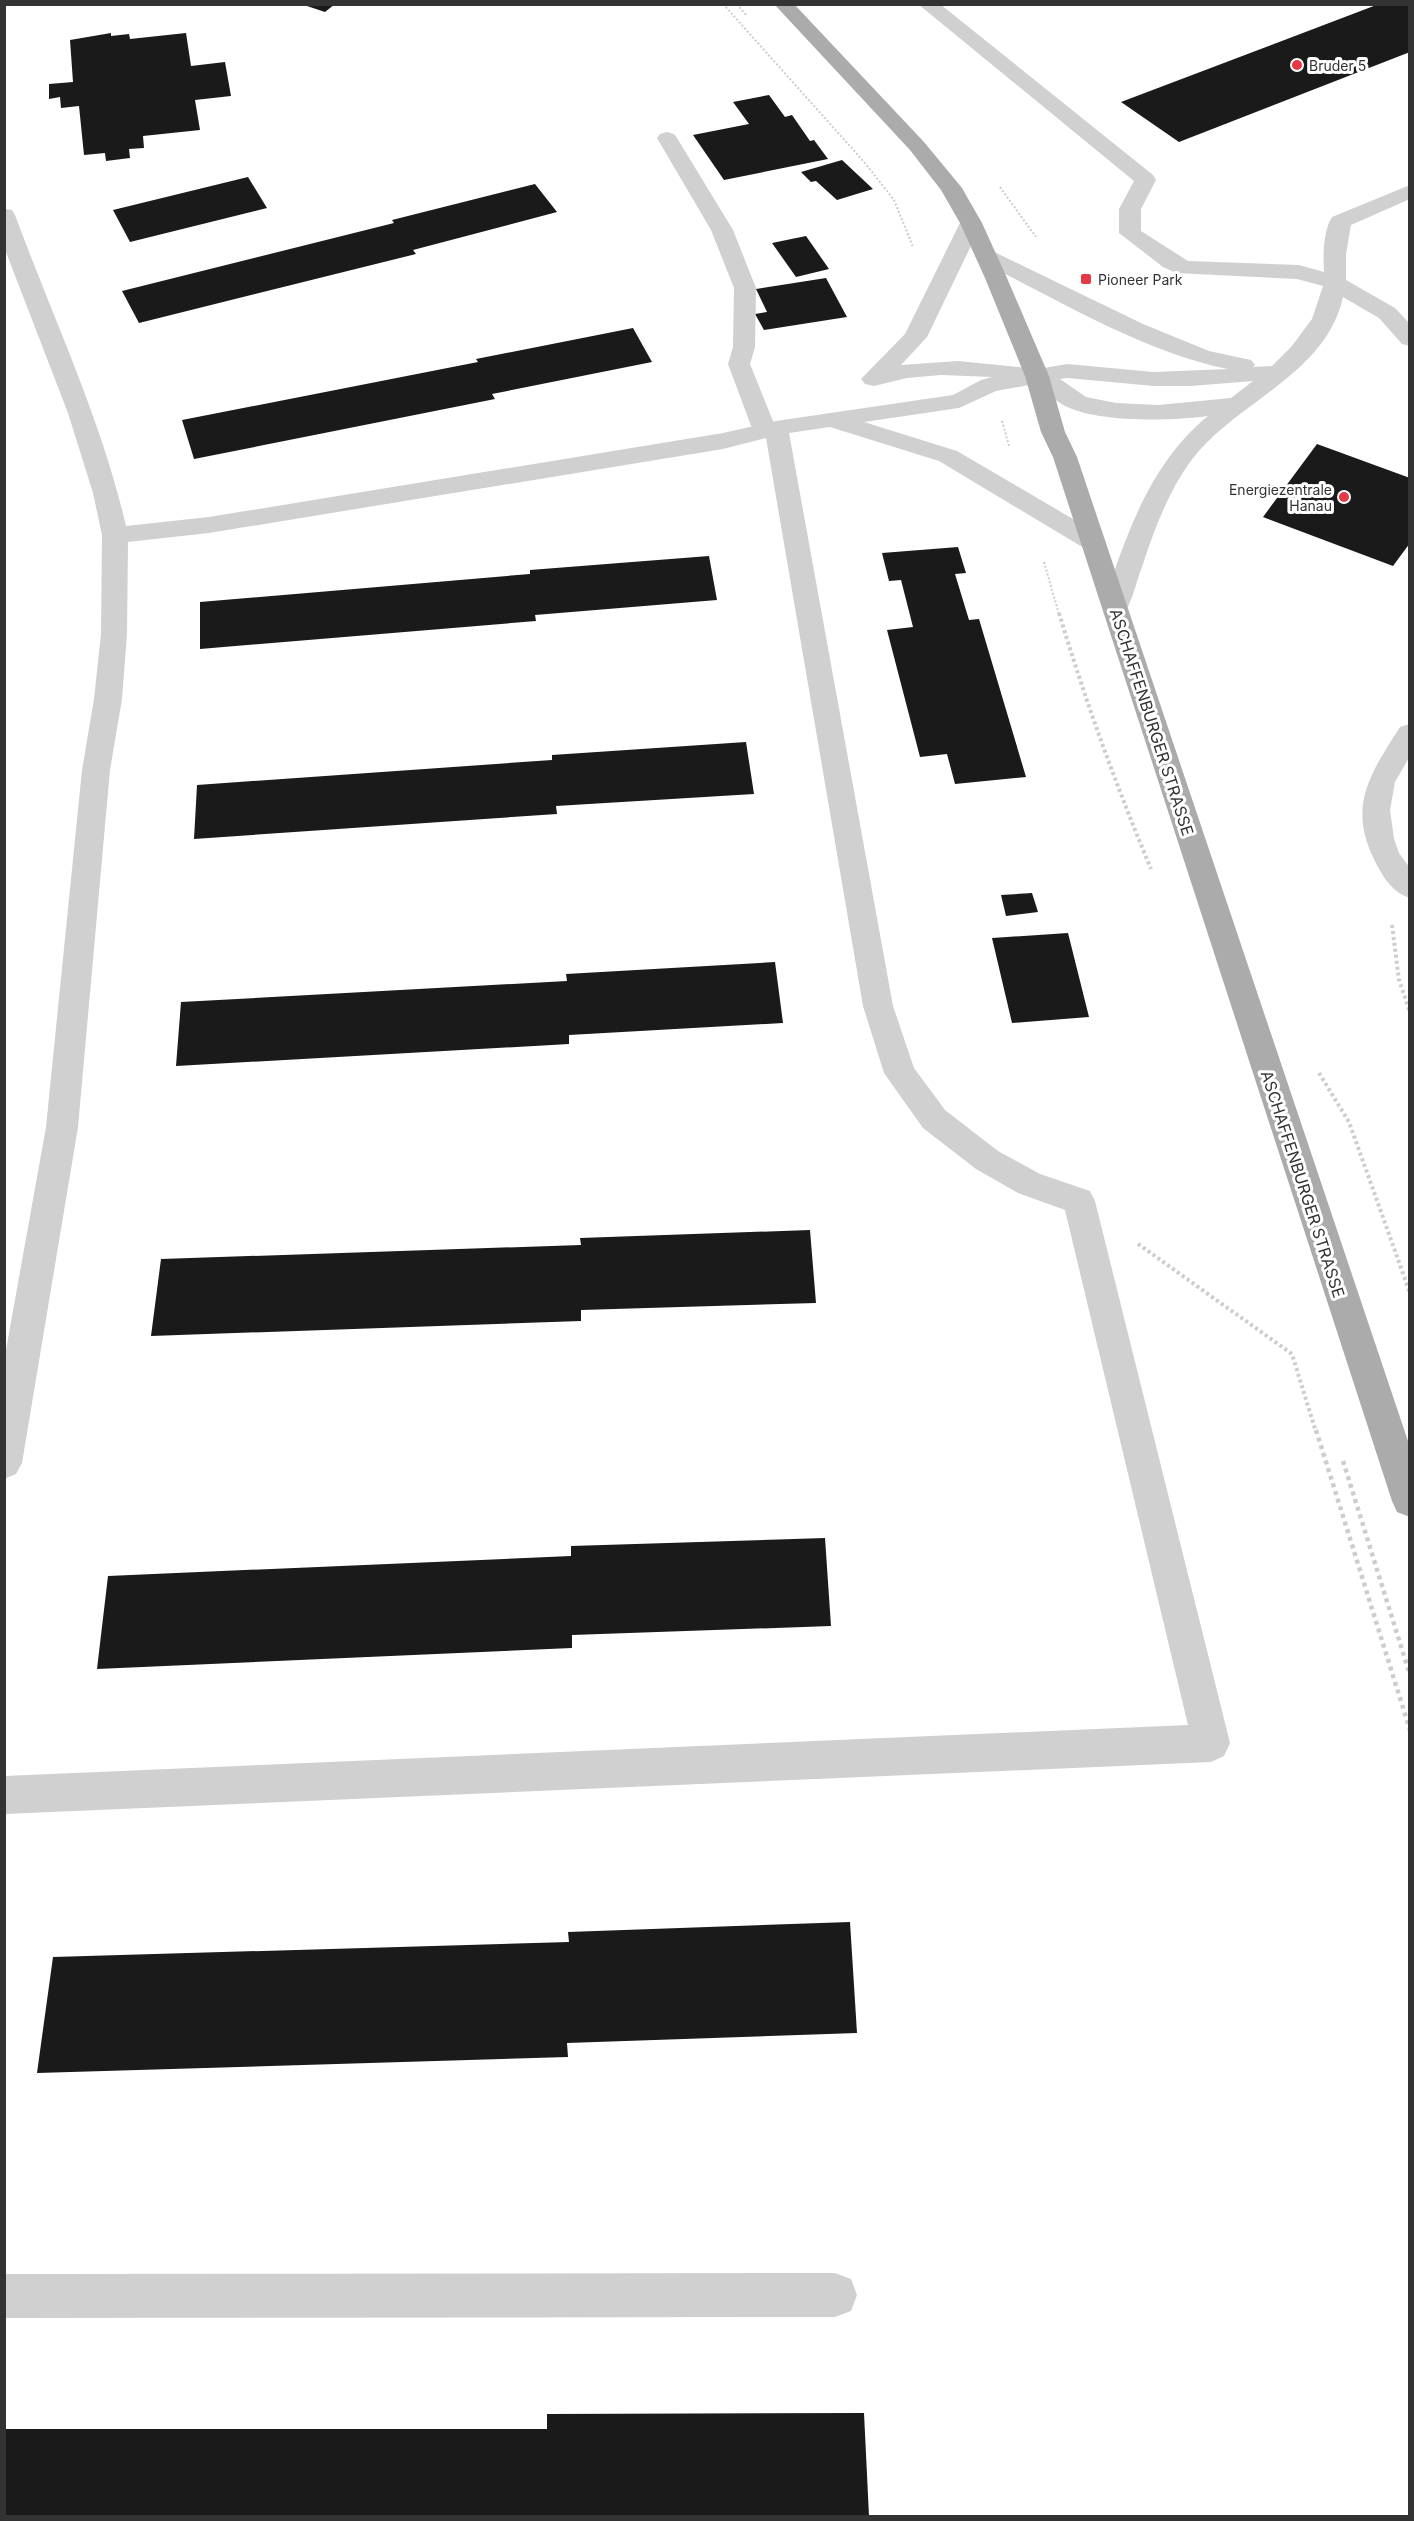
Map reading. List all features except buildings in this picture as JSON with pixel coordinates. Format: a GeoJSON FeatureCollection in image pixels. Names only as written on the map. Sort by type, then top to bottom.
{"type":"FeatureCollection","features":[{"type":"Feature","properties":{"kind":"main road","name":"ASCHAFFENBURGER STRASSE"},"geometry":{"type":"LineString","coordinates":[[783,4],[917,146],[951,188],[986,255],[1037,376],[1053,432],[1065,457],[1410,1501]]}},
{"type":"Feature","properties":{"kind":"street"},"geometry":{"type":"LineString","coordinates":[[927,4],[1145,180],[1130,208],[1130,233],[1171,262],[1184,268],[1299,272],[1335,283],[1387,313],[1410,339]]}},
{"type":"Feature","properties":{"kind":"street"},"geometry":{"type":"LineString","coordinates":[[1115,608],[1132,556],[1158,498],[1183,453],[1280,372],[1308,345],[1322,322],[1335,283],[1335,255],[1340,222],[1410,191]]}},
{"type":"Feature","properties":{"kind":"street"},"geometry":{"type":"LineString","coordinates":[[1335,255],[1361,233],[1410,212]]}},
{"type":"Feature","properties":{"kind":"street"},"geometry":{"type":"LineString","coordinates":[[4,215],[72,386],[108,495],[115,535],[114,634],[109,688],[96,770],[62,1127],[4,1463]]}},
{"type":"Feature","properties":{"kind":"street"},"geometry":{"type":"LineString","coordinates":[[831,419],[915,337],[970,223]]}},
{"type":"Feature","properties":{"kind":"street"},"geometry":{"type":"LineString","coordinates":[[986,255],[1110,318],[1203,357],[1280,372]]}},
{"type":"Feature","properties":{"kind":"street"},"geometry":{"type":"LineString","coordinates":[[873,379],[895,373],[937,367],[984,369],[1037,376],[1077,403],[1108,408],[1173,412],[1208,411],[1240,404]]}},
{"type":"Feature","properties":{"kind":"street"},"geometry":{"type":"LineString","coordinates":[[115,535],[220,524],[723,441],[831,419],[959,402],[989,385],[1067,371],[1154,379],[1191,379],[1280,372]]}},
{"type":"Feature","properties":{"kind":"street"},"geometry":{"type":"LineString","coordinates":[[831,419],[948,456],[1093,542]]}},
{"type":"Feature","properties":{"kind":"street"},"geometry":{"type":"LineString","coordinates":[[4,1795],[1211,1743],[1079,1201],[1029,1184],[987,1160],[933,1119],[900,1073],[878,1006],[770,430]]}},
{"type":"Feature","properties":{"kind":"street"},"geometry":{"type":"LineString","coordinates":[[1403,882],[1381,846],[1375,800],[1384,776],[1410,735]]}},
{"type":"Feature","properties":{"kind":"street"},"geometry":{"type":"LineString","coordinates":[[4,2296],[835,2295]]}},
{"type":"Feature","properties":{"kind":"lane"},"geometry":{"type":"LineString","coordinates":[[667,138],[722,230],[745,288],[744,347],[739,364],[770,430]]}},
{"type":"Feature","properties":{"kind":"path"},"geometry":{"type":"LineString","coordinates":[[723,4],[865,163],[894,200],[915,252]]}},
{"type":"Feature","properties":{"kind":"path"},"geometry":{"type":"LineString","coordinates":[[737,4],[752,21]]}},
{"type":"Feature","properties":{"kind":"path"},"geometry":{"type":"LineString","coordinates":[[989,385],[1028,505],[1082,691],[1114,780],[1154,876]]}},
{"type":"Feature","properties":{"kind":"path"},"geometry":{"type":"LineString","coordinates":[[1403,882],[1390,896],[1390,911],[1399,980],[1410,1012]]}},
{"type":"Feature","properties":{"kind":"path"},"geometry":{"type":"LineString","coordinates":[[1349,1122],[1410,1293]]}},
{"type":"Feature","properties":{"kind":"path"},"geometry":{"type":"LineString","coordinates":[[1079,1201],[1292,1354],[1410,1730]]}},
{"type":"Feature","properties":{"kind":"path"},"geometry":{"type":"LineString","coordinates":[[1342,1457],[1410,1675]]}},
{"type":"Feature","properties":{"kind":"place","name":"Bruder 5"},"geometry":{"type":"Point","coordinates":[1297,65]}},
{"type":"Feature","properties":{"kind":"place","name":"Pioneer Park"},"geometry":{"type":"Point","coordinates":[1086,279]}},
{"type":"Feature","properties":{"kind":"place","name":"Energiezentrale Hanau"},"geometry":{"type":"Point","coordinates":[1344,497]}}]}
